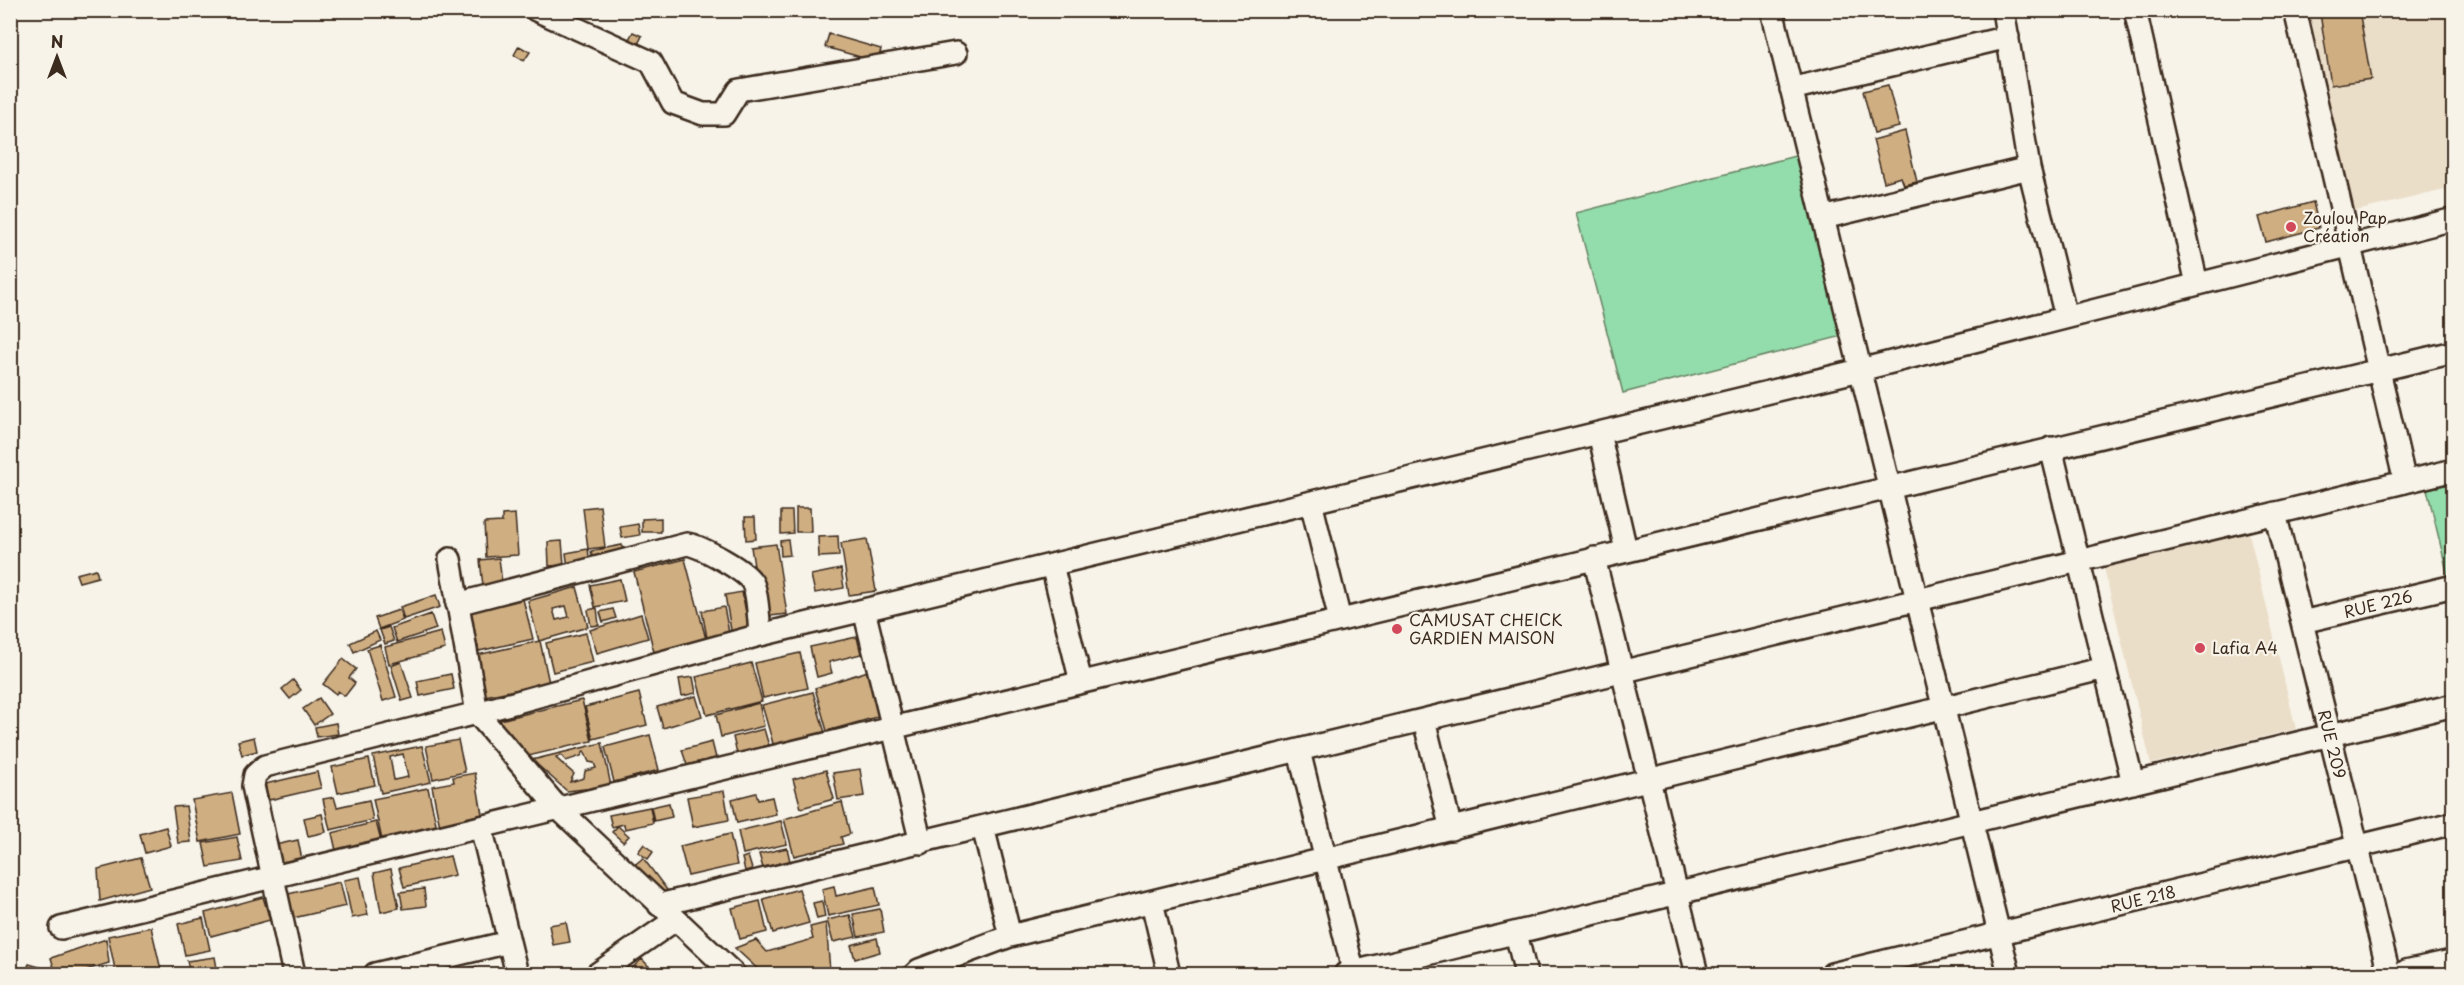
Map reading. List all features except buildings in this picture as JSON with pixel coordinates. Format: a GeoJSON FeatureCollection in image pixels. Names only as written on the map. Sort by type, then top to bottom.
{"type":"FeatureCollection","features":[{"type":"Feature","properties":{"kind":"street"},"geometry":{"type":"LineString","coordinates":[[536,10],[651,62],[673,103],[703,114],[724,114],[739,90],[956,53]]}},
{"type":"Feature","properties":{"kind":"street"},"geometry":{"type":"LineString","coordinates":[[1772,10],[2009,975]]}},
{"type":"Feature","properties":{"kind":"street"},"geometry":{"type":"LineString","coordinates":[[2003,10],[2029,168],[2066,317]]}},
{"type":"Feature","properties":{"kind":"street"},"geometry":{"type":"LineString","coordinates":[[2135,10],[2197,284]]}},
{"type":"Feature","properties":{"kind":"street"},"geometry":{"type":"LineString","coordinates":[[2295,10],[2405,482]]}},
{"type":"Feature","properties":{"kind":"street"},"geometry":{"type":"LineString","coordinates":[[1791,89],[2008,37]]}},
{"type":"Feature","properties":{"kind":"street"},"geometry":{"type":"LineString","coordinates":[[1823,218],[2029,168]]}},
{"type":"Feature","properties":{"kind":"street"},"geometry":{"type":"LineString","coordinates":[[294,975],[253,786],[255,775],[265,766],[477,712],[760,635],[1860,370],[2454,219]]}},
{"type":"Feature","properties":{"kind":"street"},"geometry":{"type":"LineString","coordinates":[[61,928],[2454,352]]}},
{"type":"Feature","properties":{"kind":"street"},"geometry":{"type":"LineString","coordinates":[[1599,433],[1626,550]]}},
{"type":"Feature","properties":{"kind":"street"},"geometry":{"type":"LineString","coordinates":[[2051,448],[2133,783]]}},
{"type":"Feature","properties":{"kind":"street"},"geometry":{"type":"LineString","coordinates":[[659,905],[2454,470]]}},
{"type":"Feature","properties":{"kind":"street"},"geometry":{"type":"LineString","coordinates":[[1311,502],[1340,620]]}},
{"type":"Feature","properties":{"kind":"street","name":"RUE 209"},"geometry":{"type":"LineString","coordinates":[[2275,513],[2389,975]]}},
{"type":"Feature","properties":{"kind":"street"},"geometry":{"type":"LineString","coordinates":[[457,604],[687,544],[698,545],[746,576],[753,584],[760,635]]}},
{"type":"Feature","properties":{"kind":"street"},"geometry":{"type":"LineString","coordinates":[[1594,558],[1696,975]]}},
{"type":"Feature","properties":{"kind":"street"},"geometry":{"type":"LineString","coordinates":[[450,559],[477,712],[558,808],[734,975]]}},
{"type":"Feature","properties":{"kind":"street"},"geometry":{"type":"LineString","coordinates":[[1052,565],[1081,682]]}},
{"type":"Feature","properties":{"kind":"street","name":"RUE 226"},"geometry":{"type":"LineString","coordinates":[[2302,622],[2454,586]]}},
{"type":"Feature","properties":{"kind":"street"},"geometry":{"type":"LineString","coordinates":[[864,610],[921,843]]}},
{"type":"Feature","properties":{"kind":"street"},"geometry":{"type":"LineString","coordinates":[[915,975],[919,970],[1010,936],[2105,668]]}},
{"type":"Feature","properties":{"kind":"street"},"geometry":{"type":"LineString","coordinates":[[1299,751],[1351,974],[2454,705]]}},
{"type":"Feature","properties":{"kind":"street"},"geometry":{"type":"LineString","coordinates":[[1424,720],[1450,829]]}},
{"type":"Feature","properties":{"kind":"street","name":"RUE 218"},"geometry":{"type":"LineString","coordinates":[[1832,975],[2454,823]]}},
{"type":"Feature","properties":{"kind":"street"},"geometry":{"type":"LineString","coordinates":[[481,827],[517,975]]}},
{"type":"Feature","properties":{"kind":"street"},"geometry":{"type":"LineString","coordinates":[[983,827],[1010,936]]}},
{"type":"Feature","properties":{"kind":"street"},"geometry":{"type":"LineString","coordinates":[[1152,902],[1169,975]]}},
{"type":"Feature","properties":{"kind":"street"},"geometry":{"type":"LineString","coordinates":[[597,975],[675,920]]}},
{"type":"Feature","properties":{"kind":"street"},"geometry":{"type":"LineString","coordinates":[[1516,933],[1526,975]]}},
{"type":"Feature","properties":{"kind":"street"},"geometry":{"type":"LineString","coordinates":[[375,975],[509,942]]}},
{"type":"Feature","properties":{"kind":"street"},"geometry":{"type":"LineString","coordinates":[[2408,975],[2454,963]]}},
{"type":"Feature","properties":{"kind":"shaded area"},"geometry":{"type":"Polygon","coordinates":[[[2306,10],[2453,11],[2453,188],[2352,212],[2306,10]]]}},
{"type":"Feature","properties":{"kind":"shaded area","name":"Lafia A4"},"geometry":{"type":"Polygon","coordinates":[[[2249,533],[2296,729],[2151,764],[2104,568],[2249,533]]]}},
{"type":"Feature","properties":{"kind":"green space"},"geometry":{"type":"Polygon","coordinates":[[[1799,155],[1846,335],[1623,393],[1576,213],[1799,155]]]}},
{"type":"Feature","properties":{"kind":"green space"},"geometry":{"type":"Polygon","coordinates":[[[2453,483],[2453,575],[2448,576],[2427,489],[2453,483]]]}},
{"type":"Feature","properties":{"kind":"place","name":"Zoulou Pap Création"},"geometry":{"type":"Point","coordinates":[2291,227]}},
{"type":"Feature","properties":{"kind":"place","name":"CAMUSAT CHEICK GARDIEN MAISON"},"geometry":{"type":"Point","coordinates":[1397,629]}},
{"type":"Feature","properties":{"kind":"place","name":"Lafia A4"},"geometry":{"type":"Point","coordinates":[2200,648]}}]}
